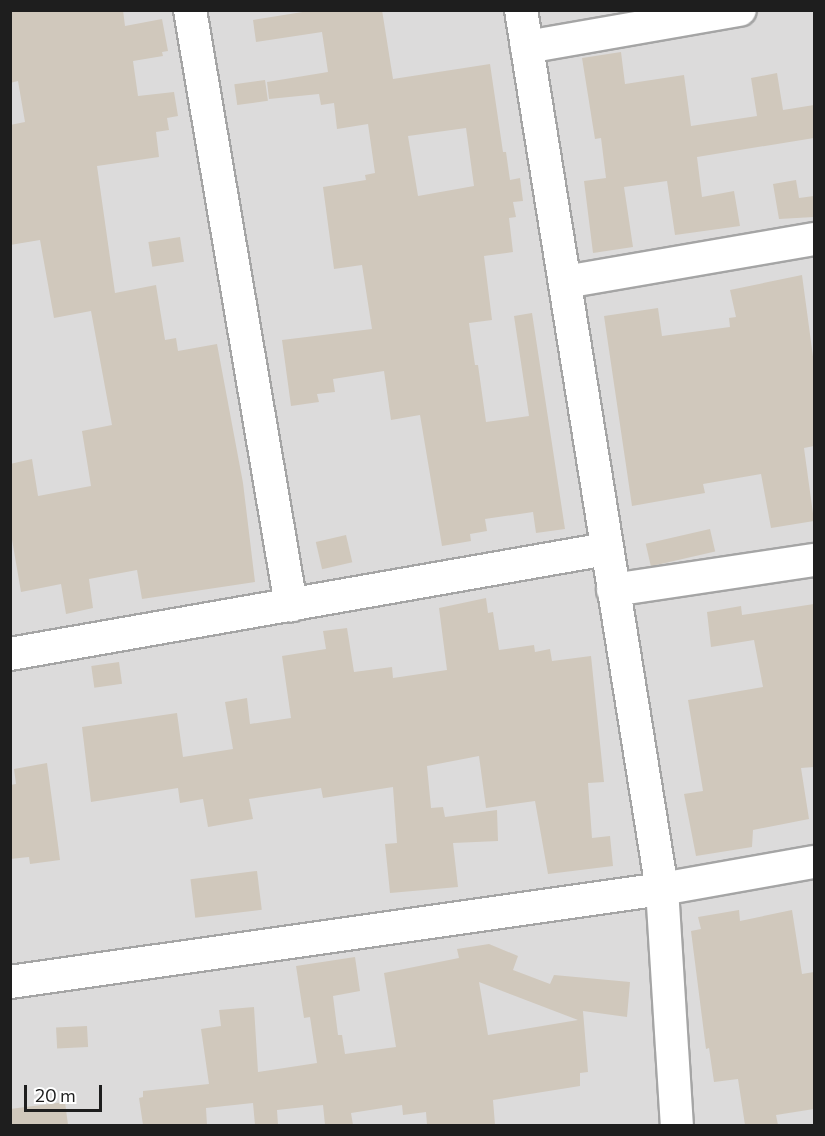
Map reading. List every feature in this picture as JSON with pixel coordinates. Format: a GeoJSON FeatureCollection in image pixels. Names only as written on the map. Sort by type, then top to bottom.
{"type":"FeatureCollection","features":[{"type":"Feature","properties":{"kind":"street"},"geometry":{"type":"LineString","coordinates":[[190,10],[291,605]]}},
{"type":"Feature","properties":{"kind":"street"},"geometry":{"type":"LineString","coordinates":[[521,10],[662,889],[677,1125]]}},
{"type":"Feature","properties":{"kind":"street"},"geometry":{"type":"LineString","coordinates":[[527,47],[740,10]]}},
{"type":"Feature","properties":{"kind":"street"},"geometry":{"type":"LineString","coordinates":[[565,282],[814,239]]}},
{"type":"Feature","properties":{"kind":"street"},"geometry":{"type":"LineString","coordinates":[[10,654],[606,549]]}},
{"type":"Feature","properties":{"kind":"street"},"geometry":{"type":"LineString","coordinates":[[613,590],[814,560]]}},
{"type":"Feature","properties":{"kind":"street"},"geometry":{"type":"LineString","coordinates":[[10,981],[662,889],[814,862]]}},
{"type":"Feature","properties":{"kind":"shaded area"},"geometry":{"type":"Polygon","coordinates":[[[11,11],[814,11],[814,1125],[11,1125],[11,11]]]}},
{"type":"Feature","properties":{"kind":"building"},"geometry":{"type":"Polygon","coordinates":[[[10,10],[123,10],[125,26],[162,19],[168,51],[162,52],[163,56],[133,61],[138,96],[174,92],[178,116],[167,118],[169,130],[156,132],[159,157],[97,166],[115,293],[156,285],[165,340],[176,338],[178,351],[217,344],[243,483],[255,582],[142,599],[137,570],[89,579],[93,608],[66,614],[61,584],[21,592],[10,528],[10,464],[32,459],[38,496],[91,486],[82,431],[112,425],[91,311],[54,318],[40,240],[10,245],[10,125],[25,122],[18,81],[10,83],[10,10]]]}},
{"type":"Feature","properties":{"kind":"building"},"geometry":{"type":"Polygon","coordinates":[[[315,10],[382,10],[393,79],[490,64],[503,152],[506,152],[510,180],[520,178],[523,201],[513,202],[516,217],[509,218],[513,252],[484,256],[492,320],[469,323],[475,365],[478,365],[486,422],[529,416],[514,316],[532,313],[565,529],[536,533],[533,512],[485,519],[487,531],[470,534],[471,541],[442,546],[420,415],[391,420],[384,371],[333,379],[335,392],[317,394],[319,402],[291,406],[282,340],[372,329],[362,265],[334,269],[323,187],[366,180],[365,175],[375,173],[368,124],[337,129],[334,103],[321,105],[319,94],[269,99],[267,82],[328,72],[322,32],[256,42],[253,20],[315,10]],[[466,128],[408,136],[418,196],[474,186],[466,128]]]}},
{"type":"Feature","properties":{"kind":"building"},"geometry":{"type":"Polygon","coordinates":[[[621,52],[625,84],[684,75],[691,126],[757,116],[751,78],[777,73],[783,110],[814,105],[814,138],[697,157],[702,197],[734,191],[740,226],[675,235],[667,181],[624,187],[633,247],[593,253],[584,181],[606,178],[601,138],[595,139],[582,58],[621,52]]]}},
{"type":"Feature","properties":{"kind":"building"},"geometry":{"type":"Polygon","coordinates":[[[265,80],[268,101],[237,105],[234,84],[265,80]]]}},
{"type":"Feature","properties":{"kind":"building"},"geometry":{"type":"Polygon","coordinates":[[[796,180],[799,198],[814,196],[814,217],[779,219],[773,184],[796,180]]]}},
{"type":"Feature","properties":{"kind":"building"},"geometry":{"type":"Polygon","coordinates":[[[180,237],[184,262],[152,267],[148,242],[180,237]]]}},
{"type":"Feature","properties":{"kind":"building"},"geometry":{"type":"Polygon","coordinates":[[[802,275],[814,364],[814,446],[804,448],[814,521],[771,528],[761,474],[703,484],[705,493],[632,506],[604,316],[658,308],[662,336],[730,327],[729,318],[736,317],[730,290],[802,275]]]}},
{"type":"Feature","properties":{"kind":"building"},"geometry":{"type":"Polygon","coordinates":[[[710,529],[715,551],[651,566],[646,544],[710,529]]]}},
{"type":"Feature","properties":{"kind":"building"},"geometry":{"type":"Polygon","coordinates":[[[346,535],[352,562],[322,569],[316,542],[346,535]]]}},
{"type":"Feature","properties":{"kind":"building"},"geometry":{"type":"Polygon","coordinates":[[[486,598],[488,613],[493,612],[499,650],[534,645],[535,652],[550,649],[552,661],[591,656],[604,782],[588,783],[592,838],[610,836],[613,866],[548,874],[535,801],[486,808],[479,756],[427,766],[431,808],[443,807],[445,817],[497,810],[498,841],[453,843],[458,887],[390,893],[385,844],[397,843],[393,787],[323,798],[321,788],[249,799],[253,819],[208,827],[203,799],[180,803],[178,788],[91,802],[82,727],[177,713],[183,757],[233,749],[225,702],[247,698],[250,724],[291,718],[282,656],[326,649],[323,631],[347,628],[354,672],[392,667],[393,678],[447,670],[439,608],[486,598]]]}},
{"type":"Feature","properties":{"kind":"building"},"geometry":{"type":"Polygon","coordinates":[[[814,604],[814,767],[801,768],[809,819],[753,830],[752,847],[696,856],[684,794],[703,791],[688,700],[763,687],[754,640],[711,647],[707,612],[741,606],[742,615],[814,604]]]}},
{"type":"Feature","properties":{"kind":"building"},"geometry":{"type":"Polygon","coordinates":[[[119,662],[122,684],[94,688],[91,666],[119,662]]]}},
{"type":"Feature","properties":{"kind":"building"},"geometry":{"type":"Polygon","coordinates":[[[47,763],[60,860],[30,864],[29,857],[10,859],[10,785],[16,784],[14,769],[47,763]]]}},
{"type":"Feature","properties":{"kind":"building"},"geometry":{"type":"Polygon","coordinates":[[[257,871],[262,910],[195,918],[190,879],[257,871]]]}},
{"type":"Feature","properties":{"kind":"building"},"geometry":{"type":"Polygon","coordinates":[[[739,910],[740,921],[792,910],[802,974],[814,972],[814,1109],[776,1115],[778,1125],[745,1125],[738,1079],[714,1082],[709,1048],[706,1049],[691,931],[701,929],[698,917],[739,910]]]}},
{"type":"Feature","properties":{"kind":"building"},"geometry":{"type":"Polygon","coordinates":[[[489,944],[518,956],[513,970],[550,984],[554,975],[630,982],[627,1017],[583,1011],[588,1072],[580,1073],[580,1086],[493,1100],[495,1125],[427,1125],[426,1112],[403,1115],[402,1105],[351,1113],[353,1125],[325,1125],[323,1105],[277,1110],[278,1125],[255,1125],[253,1103],[206,1108],[207,1125],[143,1125],[139,1098],[143,1097],[143,1091],[209,1084],[201,1029],[221,1026],[219,1010],[254,1007],[258,1072],[317,1063],[310,1017],[304,1018],[296,966],[355,957],[360,991],[333,996],[338,1035],[342,1035],[345,1054],[396,1047],[384,973],[459,958],[457,949],[489,944]],[[479,982],[488,1035],[578,1020],[479,982]]]}},
{"type":"Feature","properties":{"kind":"building"},"geometry":{"type":"Polygon","coordinates":[[[87,1026],[88,1047],[57,1049],[56,1028],[87,1026]]]}},
{"type":"Feature","properties":{"kind":"building"},"geometry":{"type":"Polygon","coordinates":[[[65,1102],[68,1125],[10,1125],[10,1109],[65,1102]]]}}]}
